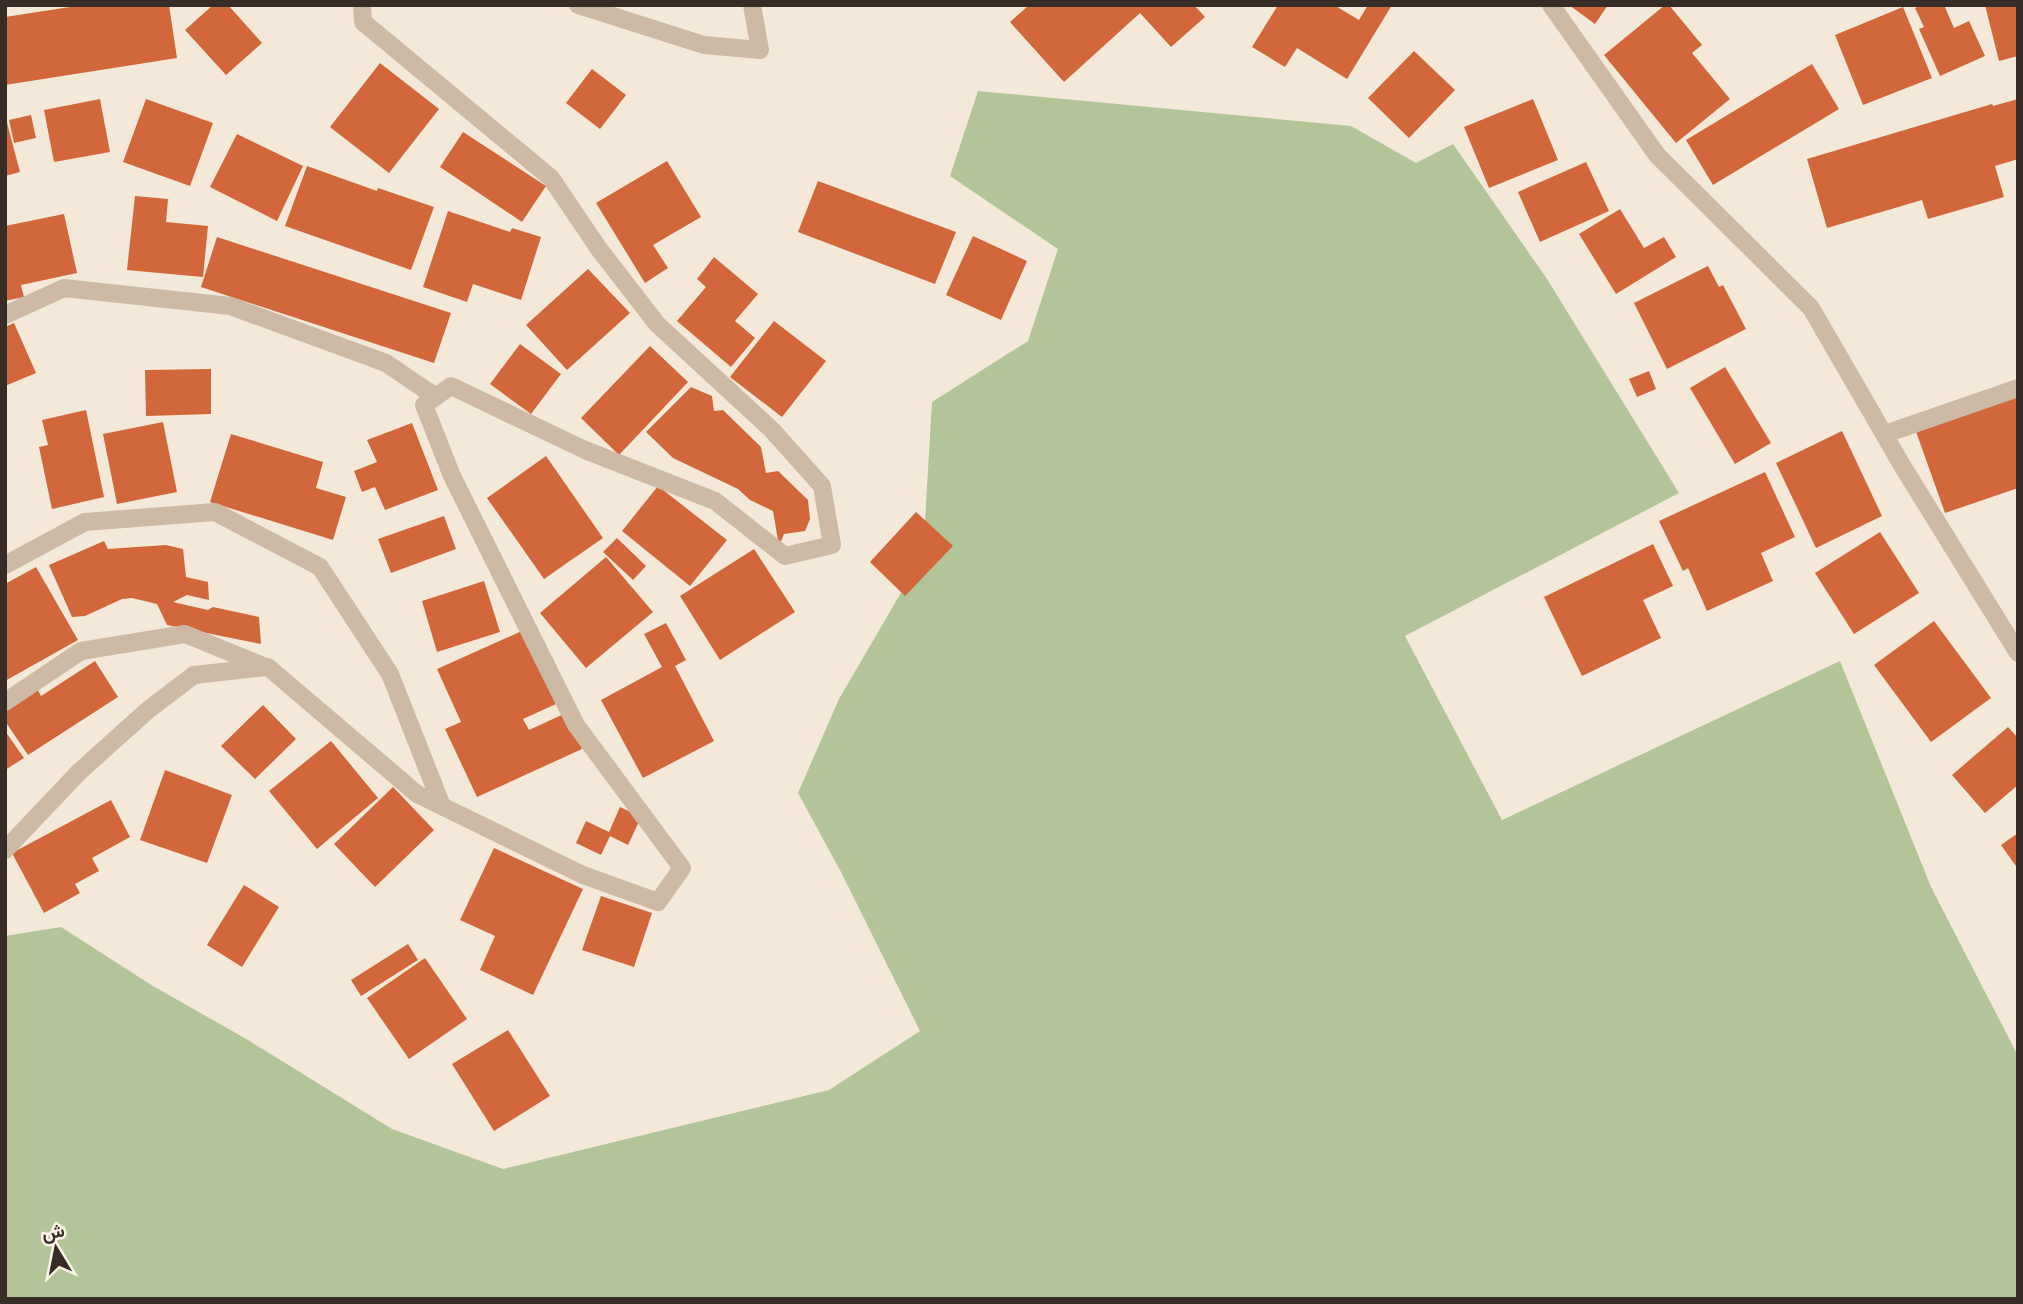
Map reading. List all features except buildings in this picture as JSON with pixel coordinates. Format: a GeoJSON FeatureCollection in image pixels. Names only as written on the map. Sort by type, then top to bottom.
{"type":"FeatureCollection","features":[{"type":"Feature","properties":{"kind":"street"},"geometry":{"type":"LineString","coordinates":[[5,702],[81,651],[185,634],[268,667],[417,794],[583,875],[658,902],[682,868],[576,725],[452,476],[424,405],[451,386],[585,450],[716,501],[785,556],[832,545],[822,486],[772,430],[657,324],[599,249],[551,177],[363,22],[362,5]]}},
{"type":"Feature","properties":{"kind":"street"},"geometry":{"type":"LineString","coordinates":[[578,5],[704,45],[760,50],[752,5]]}},
{"type":"Feature","properties":{"kind":"street"},"geometry":{"type":"LineString","coordinates":[[1551,5],[1657,155],[1811,308],[2018,653]]}},
{"type":"Feature","properties":{"kind":"street"},"geometry":{"type":"LineString","coordinates":[[5,315],[64,288],[230,306],[386,363],[436,397]]}},
{"type":"Feature","properties":{"kind":"street"},"geometry":{"type":"LineString","coordinates":[[1885,434],[2018,388]]}},
{"type":"Feature","properties":{"kind":"street"},"geometry":{"type":"LineString","coordinates":[[5,565],[85,522],[215,512],[320,567],[390,674],[442,806]]}},
{"type":"Feature","properties":{"kind":"street"},"geometry":{"type":"LineString","coordinates":[[5,850],[79,772],[148,710],[194,675],[268,667]]}},
{"type":"Feature","properties":{"kind":"green space"},"geometry":{"type":"Polygon","coordinates":[[[978,91],[1351,126],[1416,163],[1453,144],[1547,279],[1679,493],[1405,636],[1502,820],[1840,661],[1931,887],[2017,1054],[2018,1299],[5,1299],[5,936],[61,927],[153,986],[248,1040],[392,1129],[503,1169],[829,1090],[920,1031],[841,872],[798,793],[839,699],[923,555],[932,402],[1028,341],[1058,249],[950,176],[978,91]]]}}]}
